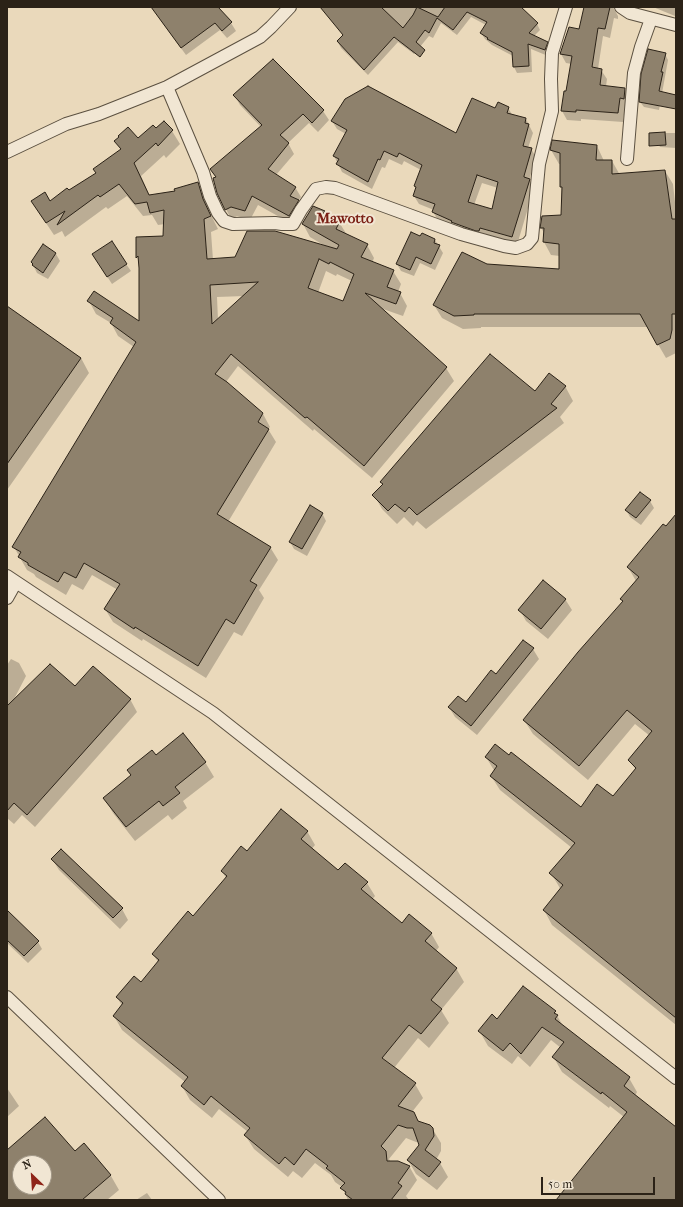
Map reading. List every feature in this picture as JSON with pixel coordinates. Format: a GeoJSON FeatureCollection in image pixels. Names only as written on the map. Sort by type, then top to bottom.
{"type":"FeatureCollection","features":[{"type":"Feature","properties":{"kind":"street"},"geometry":{"type":"LineString","coordinates":[[7,152],[66,124],[99,114],[144,97],[167,86],[260,36],[290,7]]}},
{"type":"Feature","properties":{"kind":"street"},"geometry":{"type":"LineString","coordinates":[[167,86],[203,172],[210,196],[218,213],[224,221],[233,224],[293,224],[304,205],[316,189],[326,187],[335,188],[420,218],[460,234],[516,248],[527,244],[532,238],[539,164],[552,111],[552,53],[566,7]]}},
{"type":"Feature","properties":{"kind":"street"},"geometry":{"type":"LineString","coordinates":[[621,7],[630,13],[676,25]]}},
{"type":"Feature","properties":{"kind":"street"},"geometry":{"type":"LineString","coordinates":[[627,159],[634,73],[651,18]]}},
{"type":"Feature","properties":{"kind":"street"},"geometry":{"type":"LineString","coordinates":[[7,598],[11,579],[213,713],[676,1078]]}},
{"type":"Feature","properties":{"kind":"street"},"geometry":{"type":"LineString","coordinates":[[7,998],[219,1200]]}},
{"type":"Feature","properties":{"kind":"building"},"geometry":{"type":"Polygon","coordinates":[[[151,7],[218,7],[232,22],[222,31],[215,23],[181,48],[151,7]]]}},
{"type":"Feature","properties":{"kind":"building"},"geometry":{"type":"Polygon","coordinates":[[[320,7],[381,7],[403,28],[417,7],[438,17],[445,7],[521,7],[538,23],[529,33],[548,42],[545,50],[528,44],[529,66],[513,67],[512,52],[487,39],[488,38],[480,33],[487,22],[467,12],[453,30],[437,18],[429,33],[425,30],[416,42],[425,50],[420,57],[394,37],[364,70],[337,41],[343,35],[320,7]]]}},
{"type":"Feature","properties":{"kind":"building"},"geometry":{"type":"Polygon","coordinates":[[[584,7],[610,7],[605,29],[598,28],[592,67],[602,69],[600,85],[625,88],[624,99],[620,98],[618,113],[576,110],[576,112],[561,111],[572,56],[560,54],[569,27],[579,29],[584,7]]]}},
{"type":"Feature","properties":{"kind":"building"},"geometry":{"type":"Polygon","coordinates":[[[648,49],[666,53],[661,72],[663,72],[659,91],[676,95],[676,109],[639,102],[641,74],[648,49]]]}},
{"type":"Feature","properties":{"kind":"building"},"geometry":{"type":"Polygon","coordinates":[[[273,59],[324,110],[312,123],[303,114],[280,135],[289,143],[268,169],[296,187],[290,196],[299,200],[289,216],[252,196],[245,211],[231,207],[225,210],[217,193],[213,178],[216,177],[210,169],[262,125],[233,95],[273,59]]]}},
{"type":"Feature","properties":{"kind":"building"},"geometry":{"type":"Polygon","coordinates":[[[368,86],[456,133],[472,98],[495,108],[498,102],[509,107],[507,113],[526,118],[525,123],[529,124],[523,146],[532,148],[524,177],[530,179],[512,237],[480,228],[479,231],[476,231],[451,222],[452,221],[432,212],[435,204],[413,196],[416,187],[414,186],[422,165],[399,153],[397,157],[384,151],[380,160],[378,159],[368,182],[336,164],[339,159],[333,156],[347,130],[331,121],[345,99],[368,86]],[[477,175],[468,202],[492,209],[498,182],[477,175]]]}},
{"type":"Feature","properties":{"kind":"building"},"geometry":{"type":"Polygon","coordinates":[[[164,121],[173,130],[158,146],[156,143],[134,163],[149,195],[175,191],[174,189],[198,182],[203,199],[211,216],[204,219],[207,259],[235,257],[247,231],[275,231],[337,249],[339,245],[302,224],[313,206],[325,211],[323,214],[340,221],[336,229],[368,244],[361,257],[394,270],[387,287],[401,292],[396,304],[365,293],[447,367],[364,466],[307,417],[305,418],[231,354],[215,374],[227,382],[263,413],[258,422],[269,429],[217,514],[271,547],[250,581],[257,585],[234,624],[226,619],[198,666],[135,627],[134,629],[104,609],[120,584],[84,563],[76,578],[64,572],[58,582],[28,565],[28,563],[18,557],[21,552],[12,547],[136,342],[110,323],[113,318],[87,301],[94,291],[139,321],[139,268],[138,256],[136,258],[136,237],[163,236],[164,210],[150,213],[147,202],[135,204],[119,184],[100,197],[98,195],[57,225],[65,211],[46,223],[31,201],[45,192],[50,201],[67,188],[69,190],[96,173],[93,169],[121,149],[114,141],[128,127],[138,138],[153,125],[156,128],[164,121]],[[319,259],[308,288],[343,301],[354,274],[330,262],[329,264],[319,259]],[[258,282],[210,285],[212,324],[258,282]]]}},
{"type":"Feature","properties":{"kind":"building"},"geometry":{"type":"Polygon","coordinates":[[[665,132],[666,145],[649,146],[649,133],[665,132]]]}},
{"type":"Feature","properties":{"kind":"building"},"geometry":{"type":"Polygon","coordinates":[[[552,140],[597,145],[596,160],[612,160],[612,174],[665,170],[672,219],[676,219],[676,314],[672,314],[672,330],[670,339],[657,345],[640,314],[474,314],[454,316],[433,305],[462,252],[487,264],[559,269],[559,244],[543,242],[544,228],[540,228],[542,216],[561,215],[562,187],[560,187],[560,153],[550,150],[552,140]]]}},
{"type":"Feature","properties":{"kind":"building"},"geometry":{"type":"Polygon","coordinates":[[[411,232],[420,236],[422,233],[435,239],[434,243],[440,245],[431,264],[416,257],[410,270],[396,264],[411,232]]]}},
{"type":"Feature","properties":{"kind":"building"},"geometry":{"type":"Polygon","coordinates":[[[112,241],[127,264],[107,277],[92,254],[112,241]]]}},
{"type":"Feature","properties":{"kind":"building"},"geometry":{"type":"Polygon","coordinates":[[[43,244],[56,253],[43,273],[32,265],[33,264],[31,262],[43,244]]]}},
{"type":"Feature","properties":{"kind":"building"},"geometry":{"type":"Polygon","coordinates":[[[7,306],[81,358],[7,464],[7,306]]]}},
{"type":"Feature","properties":{"kind":"building"},"geometry":{"type":"Polygon","coordinates":[[[490,354],[535,391],[549,373],[566,386],[551,404],[557,408],[417,515],[409,507],[405,512],[395,504],[388,511],[372,495],[383,484],[380,482],[490,354]]]}},
{"type":"Feature","properties":{"kind":"building"},"geometry":{"type":"Polygon","coordinates":[[[640,492],[651,500],[636,518],[625,510],[640,492]]]}},
{"type":"Feature","properties":{"kind":"building"},"geometry":{"type":"Polygon","coordinates":[[[310,505],[323,513],[302,549],[289,542],[310,505]]]}},
{"type":"Feature","properties":{"kind":"building"},"geometry":{"type":"Polygon","coordinates":[[[676,514],[676,1018],[543,910],[563,885],[549,873],[575,843],[490,776],[497,766],[485,757],[495,744],[509,755],[511,752],[581,807],[597,784],[613,796],[636,768],[628,760],[652,731],[627,710],[579,766],[523,720],[578,652],[623,601],[620,599],[639,577],[627,567],[663,524],[666,526],[676,514]]]}},
{"type":"Feature","properties":{"kind":"building"},"geometry":{"type":"Polygon","coordinates":[[[543,580],[566,599],[541,629],[518,610],[543,580]]]}},
{"type":"Feature","properties":{"kind":"building"},"geometry":{"type":"Polygon","coordinates":[[[523,640],[534,648],[471,726],[448,707],[458,696],[466,702],[491,670],[496,674],[523,640]]]}},
{"type":"Feature","properties":{"kind":"building"},"geometry":{"type":"Polygon","coordinates":[[[50,664],[75,686],[93,666],[131,699],[27,815],[14,803],[7,811],[7,706],[50,664]]]}},
{"type":"Feature","properties":{"kind":"building"},"geometry":{"type":"Polygon","coordinates":[[[183,733],[206,762],[175,787],[180,793],[163,806],[159,801],[126,827],[103,798],[131,775],[127,770],[152,750],[156,755],[183,733]]]}},
{"type":"Feature","properties":{"kind":"building"},"geometry":{"type":"Polygon","coordinates":[[[281,809],[308,831],[301,839],[338,870],[345,863],[368,882],[361,889],[402,923],[409,914],[432,933],[425,941],[457,968],[431,1000],[442,1009],[421,1034],[409,1025],[382,1058],[416,1083],[398,1106],[414,1112],[418,1121],[430,1125],[433,1128],[434,1136],[425,1150],[441,1162],[429,1177],[407,1160],[419,1145],[413,1128],[398,1125],[381,1146],[386,1151],[387,1161],[398,1161],[410,1166],[398,1183],[402,1186],[391,1200],[353,1200],[340,1188],[345,1183],[326,1168],[328,1166],[306,1149],[294,1165],[285,1157],[279,1164],[244,1135],[250,1128],[211,1096],[204,1105],[181,1086],[188,1077],[113,1016],[123,1003],[116,997],[134,976],[141,982],[159,960],[152,954],[188,911],[193,916],[227,876],[221,871],[241,846],[247,851],[281,809]]]}},
{"type":"Feature","properties":{"kind":"building"},"geometry":{"type":"Polygon","coordinates":[[[61,849],[123,908],[113,918],[51,859],[61,849]]]}},
{"type":"Feature","properties":{"kind":"building"},"geometry":{"type":"Polygon","coordinates":[[[7,910],[39,941],[24,956],[7,940],[7,910]]]}},
{"type":"Feature","properties":{"kind":"building"},"geometry":{"type":"Polygon","coordinates":[[[523,986],[556,1011],[554,1013],[558,1015],[555,1019],[630,1077],[624,1086],[676,1127],[676,1200],[556,1200],[627,1112],[602,1092],[601,1094],[552,1057],[564,1042],[542,1027],[521,1054],[510,1043],[503,1051],[478,1031],[492,1014],[497,1019],[523,986]]]}},
{"type":"Feature","properties":{"kind":"building"},"geometry":{"type":"Polygon","coordinates":[[[45,1117],[75,1151],[84,1143],[111,1175],[82,1200],[7,1200],[7,1150],[45,1117]]]}},
{"type":"Feature","properties":{"kind":"district","name":"Mawotto"},"geometry":{"type":"Point","coordinates":[345,219]}}]}
